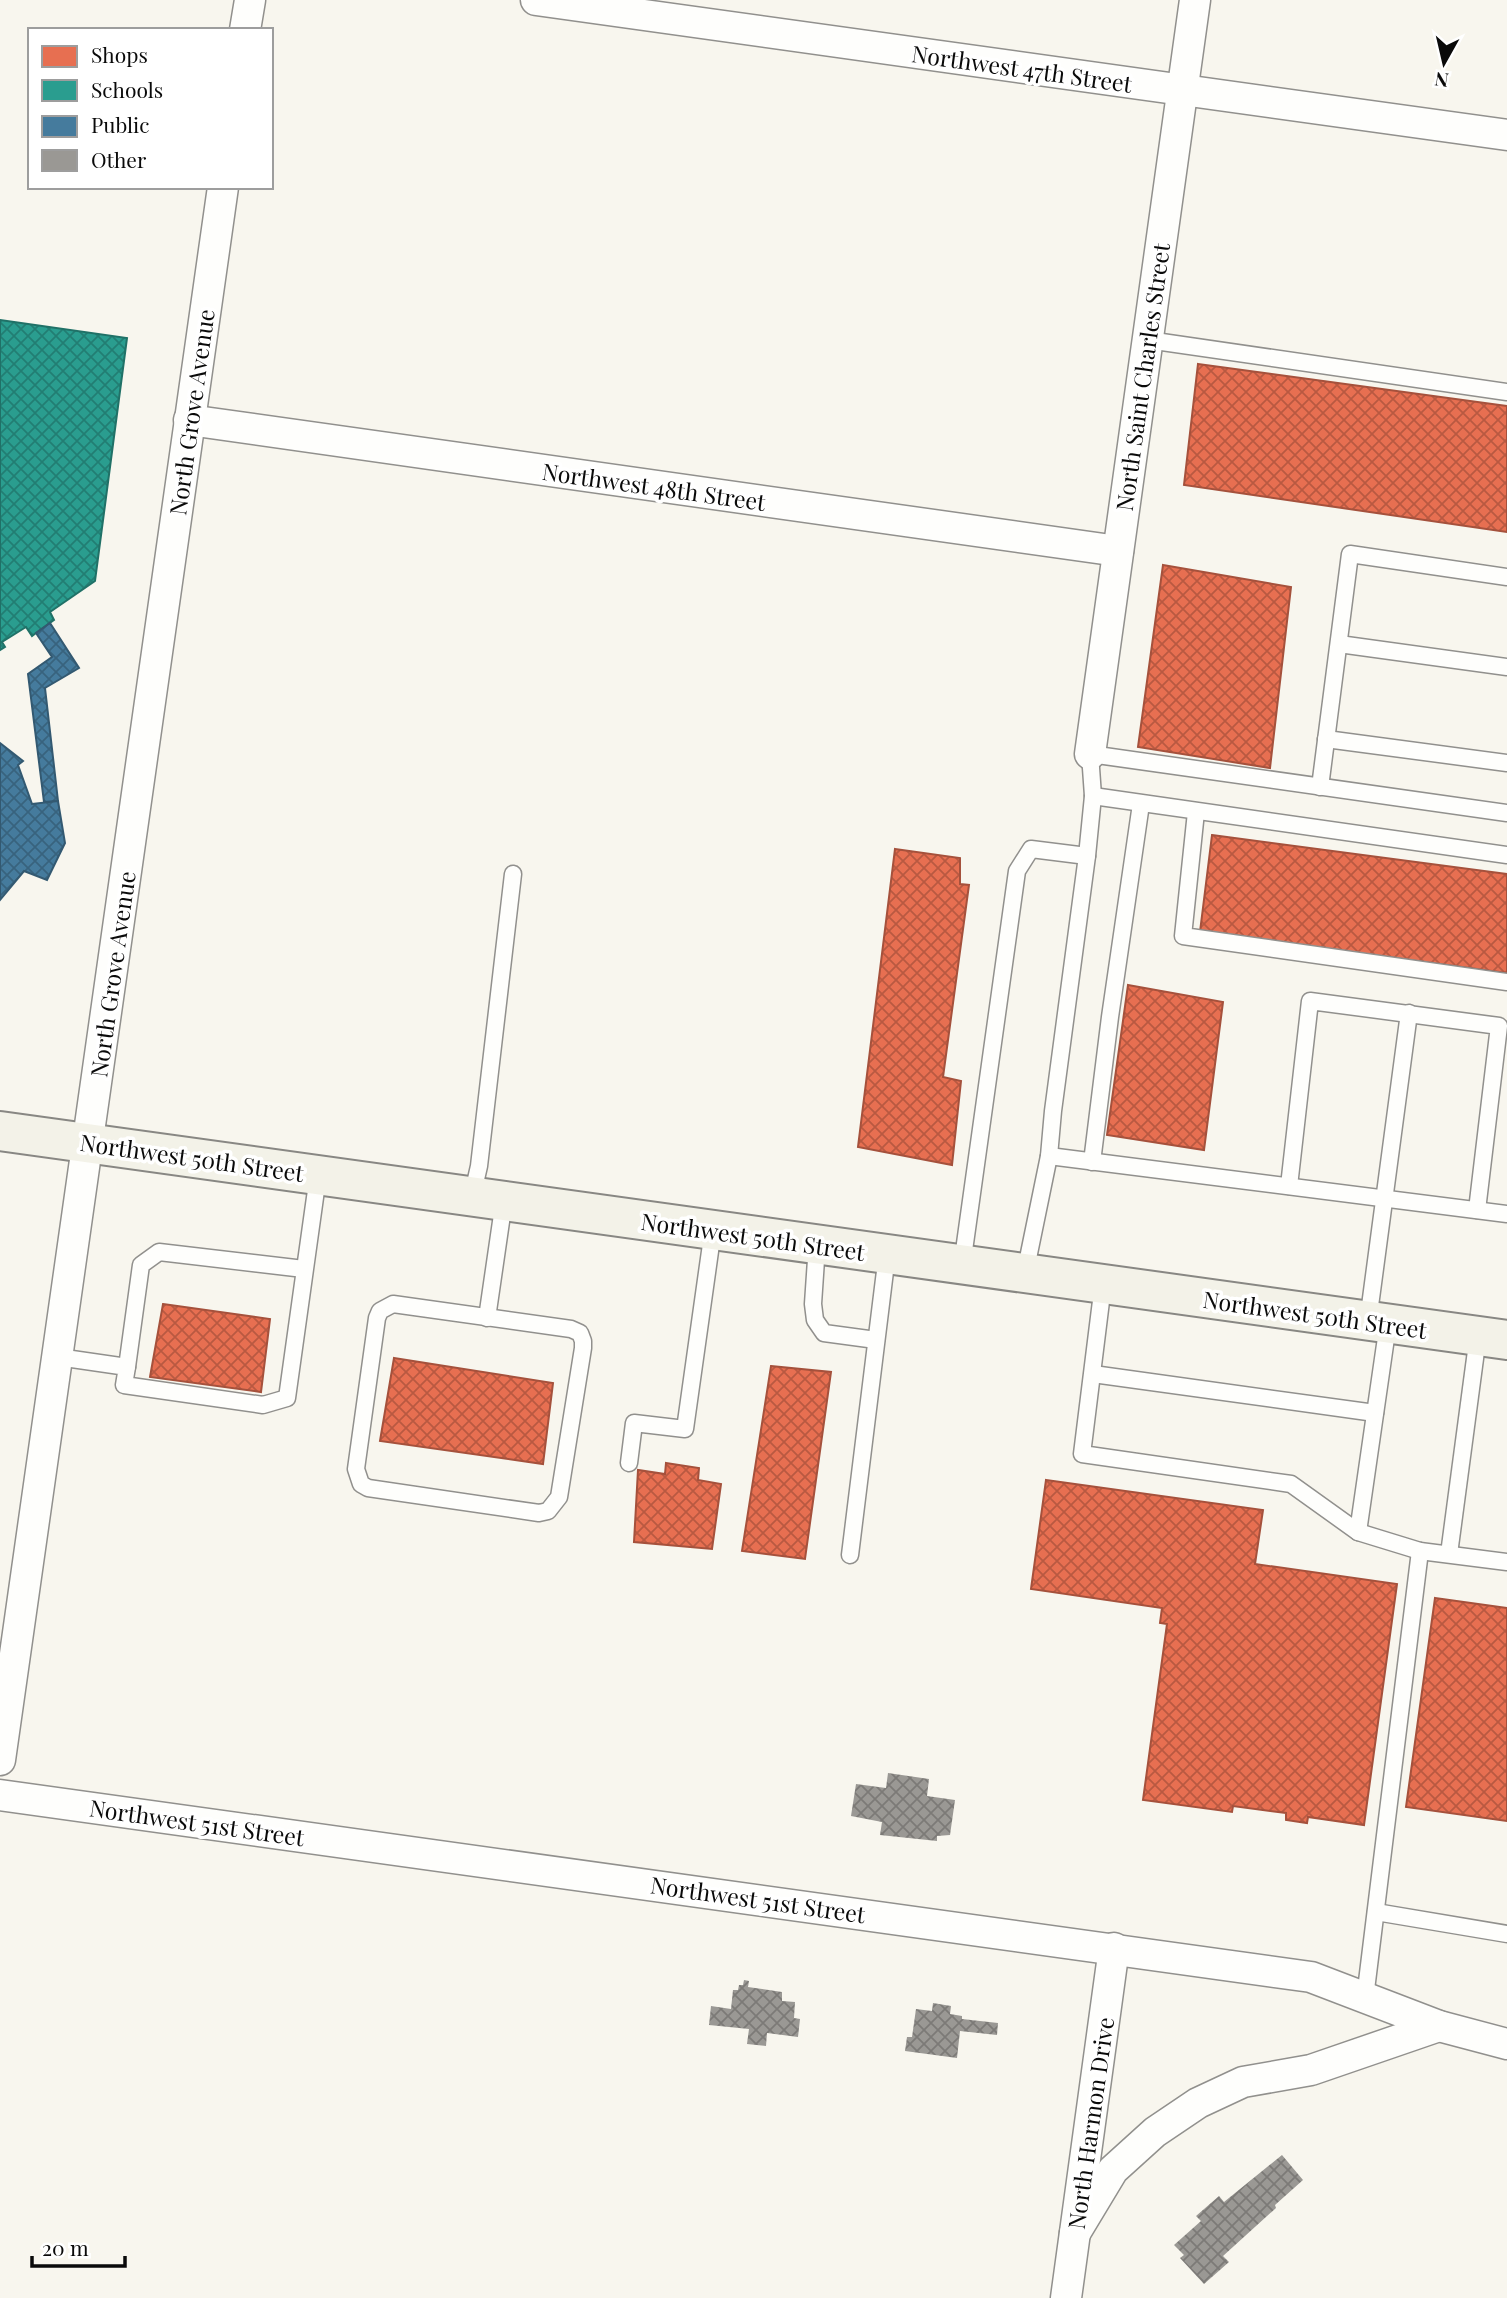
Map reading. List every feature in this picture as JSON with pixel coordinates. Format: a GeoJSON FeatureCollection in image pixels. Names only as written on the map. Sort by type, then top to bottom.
{"type":"FeatureCollection","features":[{"type":"Feature","properties":{"kind":"main road","name":"Northwest 50th Street"},"geometry":{"type":"LineString","coordinates":[[0,1131],[1492,1338]]}},
{"type":"Feature","properties":{"kind":"street"},"geometry":{"type":"LineString","coordinates":[[245,28],[250,0]]}},
{"type":"Feature","properties":{"kind":"street","name":"Northwest 47th Street"},"geometry":{"type":"LineString","coordinates":[[536,0],[1507,135]]}},
{"type":"Feature","properties":{"kind":"street","name":"North Saint Charles Street"},"geometry":{"type":"LineString","coordinates":[[1090,754],[1195,0]]}},
{"type":"Feature","properties":{"kind":"street","name":"North Grove Avenue"},"geometry":{"type":"LineString","coordinates":[[0,1760],[10,1633],[58,1357],[223,189]]}},
{"type":"Feature","properties":{"kind":"street","name":"Northwest 48th Street"},"geometry":{"type":"LineString","coordinates":[[190,420],[1118,551]]}},
{"type":"Feature","properties":{"kind":"street","name":"Northwest 51st Street"},"geometry":{"type":"LineString","coordinates":[[0,1795],[1311,1977],[1439,2026],[1507,2044]]}},
{"type":"Feature","properties":{"kind":"street","name":"North Harmon Drive"},"geometry":{"type":"LineString","coordinates":[[1066,2298],[1114,1948]]}},
{"type":"Feature","properties":{"kind":"street"},"geometry":{"type":"LineString","coordinates":[[1074,2233],[1113,2170],[1155,2132],[1198,2103],[1243,2082],[1311,2070],[1439,2026]]}},
{"type":"Feature","properties":{"kind":"lane"},"geometry":{"type":"LineString","coordinates":[[1148,340],[1507,392]]}},
{"type":"Feature","properties":{"kind":"lane"},"geometry":{"type":"LineString","coordinates":[[1320,787],[1350,554],[1507,577]]}},
{"type":"Feature","properties":{"kind":"lane"},"geometry":{"type":"LineString","coordinates":[[1339,644],[1507,667]]}},
{"type":"Feature","properties":{"kind":"lane"},"geometry":{"type":"LineString","coordinates":[[1326,739],[1507,763]]}},
{"type":"Feature","properties":{"kind":"lane"},"geometry":{"type":"LineString","coordinates":[[1025,1273],[1049,1156],[1087,856],[1093,796],[1090,754],[1507,813]]}},
{"type":"Feature","properties":{"kind":"lane"},"geometry":{"type":"LineString","coordinates":[[1093,796],[1507,855]]}},
{"type":"Feature","properties":{"kind":"lane"},"geometry":{"type":"LineString","coordinates":[[1092,1162],[1141,804]]}},
{"type":"Feature","properties":{"kind":"lane"},"geometry":{"type":"LineString","coordinates":[[1196,812],[1183,936],[1507,982]]}},
{"type":"Feature","properties":{"kind":"lane"},"geometry":{"type":"LineString","coordinates":[[962,1265],[1017,871],[1031,849],[1087,856]]}},
{"type":"Feature","properties":{"kind":"lane"},"geometry":{"type":"LineString","coordinates":[[488,1318],[488,1199],[479,1166],[513,874]]}},
{"type":"Feature","properties":{"kind":"lane"},"geometry":{"type":"LineString","coordinates":[[1289,1186],[1310,1001],[1409,1013],[1499,1026],[1476,1210]]}},
{"type":"Feature","properties":{"kind":"lane"},"geometry":{"type":"LineString","coordinates":[[1358,1532],[1375,1413],[1384,1198],[1409,1013]]}},
{"type":"Feature","properties":{"kind":"lane"},"geometry":{"type":"LineString","coordinates":[[1049,1156],[1507,1214]]}},
{"type":"Feature","properties":{"kind":"lane"},"geometry":{"type":"LineString","coordinates":[[304,1269],[159,1252],[141,1265],[124,1385],[263,1405],[287,1398],[318,1175]]}},
{"type":"Feature","properties":{"kind":"lane"},"geometry":{"type":"LineString","coordinates":[[629,1463],[634,1423],[685,1429],[713,1230]]}},
{"type":"Feature","properties":{"kind":"lane"},"geometry":{"type":"LineString","coordinates":[[817,1245],[813,1304],[815,1320],[824,1333],[877,1340]]}},
{"type":"Feature","properties":{"kind":"lane"},"geometry":{"type":"LineString","coordinates":[[850,1555],[887,1255]]}},
{"type":"Feature","properties":{"kind":"lane"},"geometry":{"type":"LineString","coordinates":[[1104,1284],[1082,1454],[1291,1483],[1358,1532],[1420,1551],[1507,1562]]}},
{"type":"Feature","properties":{"kind":"lane"},"geometry":{"type":"LineString","coordinates":[[393,1304],[488,1318],[571,1329],[580,1333],[583,1348],[559,1497],[548,1511],[539,1513],[368,1488],[361,1484],[356,1469],[377,1318],[386,1306],[393,1304]]}},
{"type":"Feature","properties":{"kind":"lane"},"geometry":{"type":"LineString","coordinates":[[1449,1555],[1492,1338]]}},
{"type":"Feature","properties":{"kind":"lane"},"geometry":{"type":"LineString","coordinates":[[58,1357],[127,1367]]}},
{"type":"Feature","properties":{"kind":"lane"},"geometry":{"type":"LineString","coordinates":[[1093,1374],[1375,1413]]}},
{"type":"Feature","properties":{"kind":"lane"},"geometry":{"type":"LineString","coordinates":[[1365,1998],[1420,1551]]}},
{"type":"Feature","properties":{"kind":"lane"},"geometry":{"type":"LineString","coordinates":[[1376,1912],[1507,1934]]}},
{"type":"Feature","properties":{"kind":"building: Shops"},"geometry":{"type":"Polygon","coordinates":[[[1198,364],[1507,406],[1507,532],[1184,485],[1198,364]]]}},
{"type":"Feature","properties":{"kind":"building: Shops"},"geometry":{"type":"Polygon","coordinates":[[[1163,565],[1291,587],[1270,768],[1138,747],[1163,565]]]}},
{"type":"Feature","properties":{"kind":"building: Shops"},"geometry":{"type":"Polygon","coordinates":[[[1212,835],[1507,874],[1507,973],[1200,932],[1212,835]]]}},
{"type":"Feature","properties":{"kind":"building: Shops"},"geometry":{"type":"Polygon","coordinates":[[[895,849],[960,858],[960,884],[969,885],[943,1077],[961,1081],[952,1165],[858,1147],[895,849]]]}},
{"type":"Feature","properties":{"kind":"building: Shops"},"geometry":{"type":"Polygon","coordinates":[[[1128,985],[1223,1002],[1204,1150],[1107,1135],[1128,985]]]}},
{"type":"Feature","properties":{"kind":"building: Shops"},"geometry":{"type":"Polygon","coordinates":[[[163,1304],[270,1319],[261,1392],[150,1377],[163,1304]]]}},
{"type":"Feature","properties":{"kind":"building: Shops"},"geometry":{"type":"Polygon","coordinates":[[[394,1358],[553,1383],[543,1464],[380,1441],[394,1358]]]}},
{"type":"Feature","properties":{"kind":"building: Shops"},"geometry":{"type":"Polygon","coordinates":[[[771,1366],[831,1372],[805,1559],[742,1551],[771,1366]]]}},
{"type":"Feature","properties":{"kind":"building: Shops"},"geometry":{"type":"Polygon","coordinates":[[[666,1463],[699,1468],[698,1480],[721,1484],[712,1549],[634,1542],[638,1470],[665,1474],[666,1463]]]}},
{"type":"Feature","properties":{"kind":"building: Shops"},"geometry":{"type":"Polygon","coordinates":[[[1046,1480],[1263,1510],[1255,1564],[1397,1584],[1364,1825],[1308,1817],[1307,1823],[1286,1820],[1286,1813],[1233,1806],[1232,1812],[1143,1800],[1167,1624],[1160,1623],[1162,1608],[1031,1589],[1046,1480]]]}},
{"type":"Feature","properties":{"kind":"building: Shops"},"geometry":{"type":"Polygon","coordinates":[[[1435,1598],[1507,1608],[1507,1821],[1406,1807],[1435,1598]]]}},
{"type":"Feature","properties":{"kind":"building: Schools"},"geometry":{"type":"Polygon","coordinates":[[[0,320],[127,338],[95,581],[50,612],[54,620],[32,636],[26,627],[2,642],[5,647],[0,650],[0,320]]]}},
{"type":"Feature","properties":{"kind":"building: Public"},"geometry":{"type":"Polygon","coordinates":[[[50,623],[79,668],[45,688],[58,801],[44,802],[28,674],[52,657],[36,633],[50,623]]]}},
{"type":"Feature","properties":{"kind":"building: Public"},"geometry":{"type":"Polygon","coordinates":[[[0,743],[23,761],[18,765],[32,804],[58,801],[65,843],[47,880],[24,871],[0,900],[0,743]]]}},
{"type":"Feature","properties":{"kind":"building: Other"},"geometry":{"type":"Polygon","coordinates":[[[888,1773],[929,1779],[927,1796],[955,1800],[950,1835],[937,1836],[937,1841],[880,1835],[882,1822],[851,1816],[856,1784],[886,1788],[888,1773]]]}},
{"type":"Feature","properties":{"kind":"building: Other"},"geometry":{"type":"Polygon","coordinates":[[[744,1980],[749,1981],[748,1987],[782,1992],[782,2001],[795,2002],[794,2018],[800,2019],[798,2037],[767,2033],[766,2046],[747,2044],[749,2029],[709,2025],[711,2006],[731,2009],[733,1990],[738,1990],[744,1980]]]}},
{"type":"Feature","properties":{"kind":"building: Other"},"geometry":{"type":"Polygon","coordinates":[[[933,2003],[951,2006],[950,2014],[962,2016],[962,2019],[998,2023],[997,2035],[960,2031],[957,2058],[905,2051],[907,2037],[912,2037],[916,2009],[932,2011],[933,2003]]]}},
{"type":"Feature","properties":{"kind":"building: Other"},"geometry":{"type":"Polygon","coordinates":[[[1282,2155],[1303,2180],[1223,2256],[1229,2262],[1204,2284],[1180,2258],[1184,2255],[1174,2245],[1201,2221],[1196,2216],[1219,2196],[1224,2202],[1282,2155]]]}}]}
